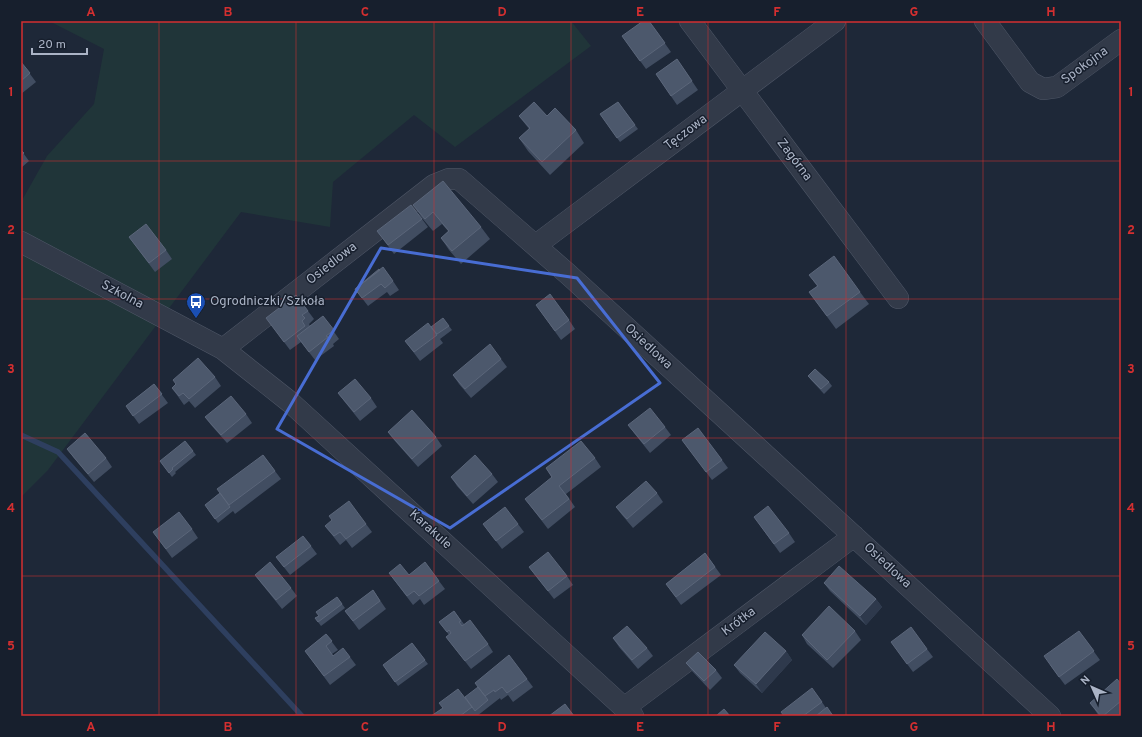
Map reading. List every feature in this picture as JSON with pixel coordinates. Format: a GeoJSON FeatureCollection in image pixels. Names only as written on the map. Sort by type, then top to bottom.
{"type":"FeatureCollection","features":[{"type":"Feature","properties":{"kind":"street","name":"Zagórna"},"geometry":{"type":"LineString","coordinates":[[690,21],[898,298]]}},
{"type":"Feature","properties":{"kind":"street","name":"Tęczowa"},"geometry":{"type":"LineString","coordinates":[[536,245],[835,21]]}},
{"type":"Feature","properties":{"kind":"street","name":"Spokojna"},"geometry":{"type":"LineString","coordinates":[[985,21],[1030,82],[1043,89],[1057,87],[1121,40]]}},
{"type":"Feature","properties":{"kind":"street","name":"Osiedlowa"},"geometry":{"type":"LineString","coordinates":[[223,349],[434,185],[449,179],[459,179],[536,245],[1050,716]]}},
{"type":"Feature","properties":{"kind":"street","name":"Szkolna"},"geometry":{"type":"LineString","coordinates":[[21,242],[223,349]]}},
{"type":"Feature","properties":{"kind":"street","name":"Karakule"},"geometry":{"type":"LineString","coordinates":[[223,349],[290,402],[629,712]]}},
{"type":"Feature","properties":{"kind":"street","name":"Krótka"},"geometry":{"type":"LineString","coordinates":[[629,712],[854,536]]}},
{"type":"Feature","properties":{"kind":"highlighted area"},"geometry":{"type":"Polygon","coordinates":[[[381,248],[577,278],[660,383],[450,528],[277,429],[381,248]]]}},
{"type":"Feature","properties":{"kind":"green space"},"geometry":{"type":"Polygon","coordinates":[[[49,21],[571,21],[591,46],[455,147],[414,115],[333,182],[330,227],[241,212],[48,470],[21,497],[21,202],[47,156],[94,104],[104,49],[49,21]]]}},
{"type":"Feature","properties":{"kind":"building"},"geometry":{"type":"Polygon","coordinates":[[[643,21],[649,21],[665,43],[640,61],[622,36],[643,21]]]}},
{"type":"Feature","properties":{"kind":"building"},"geometry":{"type":"Polygon","coordinates":[[[677,59],[692,81],[671,96],[656,74],[677,59]]]}},
{"type":"Feature","properties":{"kind":"building"},"geometry":{"type":"Polygon","coordinates":[[[21,62],[30,73],[21,81],[21,62]]]}},
{"type":"Feature","properties":{"kind":"building"},"geometry":{"type":"Polygon","coordinates":[[[534,102],[547,116],[555,108],[576,130],[542,162],[519,138],[530,128],[519,116],[534,102]]]}},
{"type":"Feature","properties":{"kind":"building"},"geometry":{"type":"Polygon","coordinates":[[[618,102],[635,125],[617,138],[600,114],[618,102]]]}},
{"type":"Feature","properties":{"kind":"building"},"geometry":{"type":"Polygon","coordinates":[[[443,181],[481,227],[452,251],[441,238],[449,231],[433,212],[425,219],[413,205],[443,181]]]}},
{"type":"Feature","properties":{"kind":"building"},"geometry":{"type":"Polygon","coordinates":[[[411,205],[422,219],[388,245],[377,231],[411,205]]]}},
{"type":"Feature","properties":{"kind":"building"},"geometry":{"type":"Polygon","coordinates":[[[146,224],[166,250],[149,263],[129,237],[146,224]]]}},
{"type":"Feature","properties":{"kind":"building"},"geometry":{"type":"Polygon","coordinates":[[[834,256],[860,292],[827,316],[809,292],[818,286],[809,275],[834,256]]]}},
{"type":"Feature","properties":{"kind":"building"},"geometry":{"type":"Polygon","coordinates":[[[383,267],[393,281],[385,288],[381,284],[362,298],[355,289],[383,267]]]}},
{"type":"Feature","properties":{"kind":"building"},"geometry":{"type":"Polygon","coordinates":[[[379,269],[380,270],[355,289],[379,269]]]}},
{"type":"Feature","properties":{"kind":"building"},"geometry":{"type":"Polygon","coordinates":[[[550,294],[569,320],[555,331],[536,305],[550,294]]]}},
{"type":"Feature","properties":{"kind":"building"},"geometry":{"type":"Polygon","coordinates":[[[296,295],[308,311],[302,315],[305,318],[302,321],[305,326],[284,342],[266,318],[296,295]]]}},
{"type":"Feature","properties":{"kind":"building"},"geometry":{"type":"Polygon","coordinates":[[[323,316],[334,330],[326,336],[328,337],[309,352],[297,336],[323,316]]]}},
{"type":"Feature","properties":{"kind":"building"},"geometry":{"type":"Polygon","coordinates":[[[443,318],[449,326],[437,334],[431,327],[443,318]]]}},
{"type":"Feature","properties":{"kind":"building"},"geometry":{"type":"Polygon","coordinates":[[[428,323],[437,335],[414,352],[405,341],[428,323]]]}},
{"type":"Feature","properties":{"kind":"building"},"geometry":{"type":"Polygon","coordinates":[[[490,344],[501,359],[465,389],[453,375],[490,344]]]}},
{"type":"Feature","properties":{"kind":"building"},"geometry":{"type":"Polygon","coordinates":[[[198,358],[215,377],[189,399],[183,393],[179,396],[172,388],[176,384],[173,380],[198,358]]]}},
{"type":"Feature","properties":{"kind":"building"},"geometry":{"type":"Polygon","coordinates":[[[815,369],[829,382],[821,389],[808,376],[815,369]]]}},
{"type":"Feature","properties":{"kind":"building"},"geometry":{"type":"Polygon","coordinates":[[[355,379],[371,398],[354,412],[338,393],[355,379]]]}},
{"type":"Feature","properties":{"kind":"building"},"geometry":{"type":"Polygon","coordinates":[[[154,384],[162,394],[133,416],[126,406],[154,384]]]}},
{"type":"Feature","properties":{"kind":"building"},"geometry":{"type":"Polygon","coordinates":[[[231,396],[246,414],[221,435],[205,417],[231,396]]]}},
{"type":"Feature","properties":{"kind":"building"},"geometry":{"type":"Polygon","coordinates":[[[650,408],[665,427],[644,444],[628,425],[650,408]]]}},
{"type":"Feature","properties":{"kind":"building"},"geometry":{"type":"Polygon","coordinates":[[[412,410],[436,437],[412,459],[388,432],[412,410]]]}},
{"type":"Feature","properties":{"kind":"building"},"geometry":{"type":"Polygon","coordinates":[[[698,428],[722,460],[706,472],[682,440],[698,428]]]}},
{"type":"Feature","properties":{"kind":"building"},"geometry":{"type":"Polygon","coordinates":[[[85,433],[106,458],[88,474],[67,449],[85,433]]]}},
{"type":"Feature","properties":{"kind":"building"},"geometry":{"type":"Polygon","coordinates":[[[185,441],[193,451],[172,468],[173,469],[169,473],[160,461],[185,441]]]}},
{"type":"Feature","properties":{"kind":"building"},"geometry":{"type":"Polygon","coordinates":[[[581,441],[595,458],[559,486],[569,499],[542,520],[525,499],[552,477],[546,468],[581,441]]]}},
{"type":"Feature","properties":{"kind":"building"},"geometry":{"type":"Polygon","coordinates":[[[263,455],[275,471],[229,505],[217,489],[263,455]]]}},
{"type":"Feature","properties":{"kind":"building"},"geometry":{"type":"Polygon","coordinates":[[[475,455],[492,474],[467,496],[451,477],[475,455]]]}},
{"type":"Feature","properties":{"kind":"building"},"geometry":{"type":"Polygon","coordinates":[[[646,481],[657,493],[627,519],[616,507],[646,481]]]}},
{"type":"Feature","properties":{"kind":"building"},"geometry":{"type":"Polygon","coordinates":[[[220,493],[230,507],[215,519],[205,505],[220,493]]]}},
{"type":"Feature","properties":{"kind":"building"},"geometry":{"type":"Polygon","coordinates":[[[349,501],[366,524],[346,539],[340,532],[334,536],[325,526],[332,520],[329,516],[349,501]]]}},
{"type":"Feature","properties":{"kind":"building"},"geometry":{"type":"Polygon","coordinates":[[[768,506],[789,533],[774,544],[754,517],[768,506]]]}},
{"type":"Feature","properties":{"kind":"building"},"geometry":{"type":"Polygon","coordinates":[[[505,507],[518,524],[496,541],[483,524],[505,507]]]}},
{"type":"Feature","properties":{"kind":"building"},"geometry":{"type":"Polygon","coordinates":[[[179,512],[192,529],[166,549],[153,532],[179,512]]]}},
{"type":"Feature","properties":{"kind":"building"},"geometry":{"type":"Polygon","coordinates":[[[303,536],[311,546],[284,567],[276,557],[303,536]]]}},
{"type":"Feature","properties":{"kind":"building"},"geometry":{"type":"Polygon","coordinates":[[[548,552],[567,576],[548,591],[529,567],[548,552]]]}},
{"type":"Feature","properties":{"kind":"building"},"geometry":{"type":"Polygon","coordinates":[[[705,553],[715,567],[676,597],[666,584],[705,553]]]}},
{"type":"Feature","properties":{"kind":"building"},"geometry":{"type":"Polygon","coordinates":[[[270,562],[291,588],[276,600],[255,575],[270,562]]]}},
{"type":"Feature","properties":{"kind":"building"},"geometry":{"type":"Polygon","coordinates":[[[425,562],[439,581],[419,596],[414,591],[407,596],[389,573],[400,564],[409,575],[425,562]]]}},
{"type":"Feature","properties":{"kind":"building"},"geometry":{"type":"Polygon","coordinates":[[[839,566],[876,599],[860,616],[824,583],[839,566]]]}},
{"type":"Feature","properties":{"kind":"building"},"geometry":{"type":"Polygon","coordinates":[[[373,590],[380,601],[353,621],[345,611],[373,590]]]}},
{"type":"Feature","properties":{"kind":"building"},"geometry":{"type":"Polygon","coordinates":[[[337,597],[342,604],[318,622],[315,618],[319,616],[316,612],[337,597]]]}},
{"type":"Feature","properties":{"kind":"building"},"geometry":{"type":"Polygon","coordinates":[[[829,606],[855,631],[827,660],[802,635],[829,606]]]}},
{"type":"Feature","properties":{"kind":"building"},"geometry":{"type":"Polygon","coordinates":[[[454,611],[461,621],[459,622],[462,626],[470,620],[488,644],[465,661],[446,637],[451,633],[449,630],[447,632],[439,622],[454,611]]]}},
{"type":"Feature","properties":{"kind":"building"},"geometry":{"type":"Polygon","coordinates":[[[627,626],[647,648],[632,660],[613,638],[627,626]]]}},
{"type":"Feature","properties":{"kind":"building"},"geometry":{"type":"Polygon","coordinates":[[[911,627],[927,649],[907,664],[891,642],[911,627]]]}},
{"type":"Feature","properties":{"kind":"building"},"geometry":{"type":"Polygon","coordinates":[[[1079,631],[1094,651],[1059,677],[1044,656],[1079,631]]]}},
{"type":"Feature","properties":{"kind":"building"},"geometry":{"type":"Polygon","coordinates":[[[765,632],[786,651],[756,684],[734,665],[765,632]]]}},
{"type":"Feature","properties":{"kind":"building"},"geometry":{"type":"Polygon","coordinates":[[[326,634],[332,641],[326,646],[333,656],[343,648],[350,657],[324,676],[305,651],[326,634]]]}},
{"type":"Feature","properties":{"kind":"building"},"geometry":{"type":"Polygon","coordinates":[[[412,643],[425,660],[395,682],[383,665],[412,643]]]}},
{"type":"Feature","properties":{"kind":"building"},"geometry":{"type":"Polygon","coordinates":[[[698,652],[716,670],[704,681],[686,663],[698,652]]]}},
{"type":"Feature","properties":{"kind":"building"},"geometry":{"type":"Polygon","coordinates":[[[509,655],[527,679],[507,693],[502,687],[485,696],[475,683],[509,655]]]}},
{"type":"Feature","properties":{"kind":"building"},"geometry":{"type":"Polygon","coordinates":[[[1117,679],[1121,684],[1121,701],[1101,716],[1090,703],[1117,679]]]}},
{"type":"Feature","properties":{"kind":"building"},"geometry":{"type":"Polygon","coordinates":[[[478,687],[488,700],[475,711],[465,697],[478,687]]]}},
{"type":"Feature","properties":{"kind":"building"},"geometry":{"type":"Polygon","coordinates":[[[812,688],[822,702],[803,716],[784,716],[781,712],[812,688]]]}},
{"type":"Feature","properties":{"kind":"building"},"geometry":{"type":"Polygon","coordinates":[[[458,689],[472,707],[460,716],[431,716],[443,708],[439,703],[458,689]]]}},
{"type":"Feature","properties":{"kind":"building"},"geometry":{"type":"Polygon","coordinates":[[[565,704],[574,716],[549,716],[565,704]]]}},
{"type":"Feature","properties":{"kind":"building"},"geometry":{"type":"Polygon","coordinates":[[[827,707],[833,716],[816,716],[827,707]]]}},
{"type":"Feature","properties":{"kind":"building"},"geometry":{"type":"Polygon","coordinates":[[[724,709],[730,716],[716,716],[724,709]]]}},
{"type":"Feature","properties":{"kind":"waterway"},"geometry":{"type":"LineString","coordinates":[[21,435],[58,452],[302,716]]}},
{"type":"Feature","properties":{"kind":"place","name":"Ogrodniczki/Szkoła"},"geometry":{"type":"Point","coordinates":[196,319]}}]}
